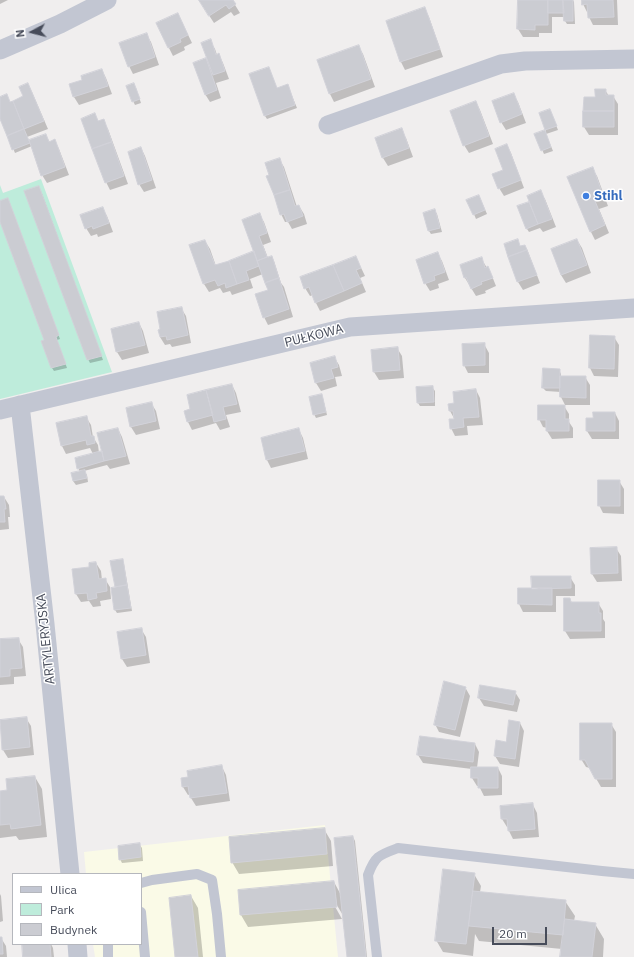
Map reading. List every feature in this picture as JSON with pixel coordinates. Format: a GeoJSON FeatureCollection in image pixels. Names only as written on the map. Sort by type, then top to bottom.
{"type":"FeatureCollection","features":[{"type":"Feature","properties":{"kind":"street"},"geometry":{"type":"LineString","coordinates":[[0,50],[60,24],[107,0]]}},
{"type":"Feature","properties":{"kind":"street"},"geometry":{"type":"LineString","coordinates":[[328,125],[501,64],[525,61],[634,59]]}},
{"type":"Feature","properties":{"kind":"street","name":"PUŁKOWA"},"geometry":{"type":"LineString","coordinates":[[0,410],[350,327],[634,308]]}},
{"type":"Feature","properties":{"kind":"street","name":"ARTYLERYJSKA"},"geometry":{"type":"LineString","coordinates":[[20,405],[45,624],[70,873]]}},
{"type":"Feature","properties":{"kind":"street"},"geometry":{"type":"LineString","coordinates":[[76,945],[78,957]]}},
{"type":"Feature","properties":{"kind":"lane"},"geometry":{"type":"LineString","coordinates":[[377,957],[368,875],[372,864],[381,854],[398,848],[634,874]]}},
{"type":"Feature","properties":{"kind":"lane"},"geometry":{"type":"LineString","coordinates":[[142,883],[197,874],[212,880],[218,914],[221,957]]}},
{"type":"Feature","properties":{"kind":"lane"},"geometry":{"type":"LineString","coordinates":[[142,923],[145,957]]}},
{"type":"Feature","properties":{"kind":"lane"},"geometry":{"type":"LineString","coordinates":[[108,945],[108,957]]}},
{"type":"Feature","properties":{"kind":"shaded area"},"geometry":{"type":"Polygon","coordinates":[[[325,825],[338,957],[95,957],[93,945],[142,945],[142,873],[86,873],[84,852],[325,825]]]}},
{"type":"Feature","properties":{"kind":"green space"},"geometry":{"type":"Polygon","coordinates":[[[41,179],[112,372],[0,399],[0,185],[3,193],[41,179]]]}},
{"type":"Feature","properties":{"kind":"building"},"geometry":{"type":"Polygon","coordinates":[[[199,0],[233,0],[236,4],[229,9],[226,5],[209,16],[199,0]]]}},
{"type":"Feature","properties":{"kind":"building"},"geometry":{"type":"Polygon","coordinates":[[[518,0],[548,0],[548,25],[535,25],[535,30],[517,29],[518,0]]]}},
{"type":"Feature","properties":{"kind":"building"},"geometry":{"type":"Polygon","coordinates":[[[548,0],[563,0],[564,13],[548,13],[548,0]]]}},
{"type":"Feature","properties":{"kind":"building"},"geometry":{"type":"Polygon","coordinates":[[[563,0],[573,0],[573,21],[564,21],[563,0]]]}},
{"type":"Feature","properties":{"kind":"building"},"geometry":{"type":"Polygon","coordinates":[[[582,0],[613,0],[614,17],[588,18],[587,4],[582,5],[582,0]]]}},
{"type":"Feature","properties":{"kind":"building"},"geometry":{"type":"Polygon","coordinates":[[[425,7],[440,49],[400,62],[386,21],[425,7]]]}},
{"type":"Feature","properties":{"kind":"building"},"geometry":{"type":"Polygon","coordinates":[[[178,13],[188,35],[180,39],[181,42],[168,48],[156,23],[178,13]]]}},
{"type":"Feature","properties":{"kind":"building"},"geometry":{"type":"Polygon","coordinates":[[[147,33],[155,57],[128,67],[119,43],[147,33]]]}},
{"type":"Feature","properties":{"kind":"building"},"geometry":{"type":"Polygon","coordinates":[[[211,39],[216,55],[219,53],[225,71],[213,75],[201,43],[211,39]]]}},
{"type":"Feature","properties":{"kind":"building"},"geometry":{"type":"Polygon","coordinates":[[[359,45],[371,79],[329,94],[317,60],[359,45]]]}},
{"type":"Feature","properties":{"kind":"building"},"geometry":{"type":"Polygon","coordinates":[[[206,58],[217,90],[205,95],[193,63],[206,58]]]}},
{"type":"Feature","properties":{"kind":"building"},"geometry":{"type":"Polygon","coordinates":[[[269,67],[277,88],[288,84],[295,105],[264,116],[249,74],[269,67]]]}},
{"type":"Feature","properties":{"kind":"building"},"geometry":{"type":"Polygon","coordinates":[[[102,69],[108,86],[73,97],[69,84],[82,80],[81,76],[102,69]]]}},
{"type":"Feature","properties":{"kind":"building"},"geometry":{"type":"Polygon","coordinates":[[[28,83],[44,121],[24,129],[13,101],[23,96],[19,87],[28,83]]]}},
{"type":"Feature","properties":{"kind":"building"},"geometry":{"type":"Polygon","coordinates":[[[134,83],[140,99],[132,102],[126,86],[134,83]]]}},
{"type":"Feature","properties":{"kind":"building"},"geometry":{"type":"Polygon","coordinates":[[[595,89],[606,89],[606,95],[614,95],[614,111],[583,111],[584,97],[595,97],[595,89]]]}},
{"type":"Feature","properties":{"kind":"building"},"geometry":{"type":"Polygon","coordinates":[[[514,93],[522,114],[500,123],[492,101],[514,93]]]}},
{"type":"Feature","properties":{"kind":"building"},"geometry":{"type":"Polygon","coordinates":[[[7,94],[10,102],[13,101],[24,129],[7,136],[0,119],[0,97],[7,94]]]}},
{"type":"Feature","properties":{"kind":"building"},"geometry":{"type":"Polygon","coordinates":[[[476,101],[489,136],[463,146],[450,111],[476,101]]]}},
{"type":"Feature","properties":{"kind":"building"},"geometry":{"type":"Polygon","coordinates":[[[550,109],[557,126],[545,130],[539,113],[550,109]]]}},
{"type":"Feature","properties":{"kind":"building"},"geometry":{"type":"Polygon","coordinates":[[[583,111],[614,111],[614,127],[583,127],[583,111]]]}},
{"type":"Feature","properties":{"kind":"building"},"geometry":{"type":"Polygon","coordinates":[[[95,113],[98,121],[104,119],[112,142],[92,149],[81,119],[95,113]]]}},
{"type":"Feature","properties":{"kind":"building"},"geometry":{"type":"Polygon","coordinates":[[[402,128],[409,148],[382,158],[375,138],[402,128]]]}},
{"type":"Feature","properties":{"kind":"building"},"geometry":{"type":"Polygon","coordinates":[[[24,129],[30,143],[12,150],[7,136],[24,129]]]}},
{"type":"Feature","properties":{"kind":"building"},"geometry":{"type":"Polygon","coordinates":[[[545,130],[551,147],[541,151],[534,134],[545,130]]]}},
{"type":"Feature","properties":{"kind":"building"},"geometry":{"type":"Polygon","coordinates":[[[46,134],[49,142],[55,139],[65,167],[41,176],[29,140],[46,134]]]}},
{"type":"Feature","properties":{"kind":"building"},"geometry":{"type":"Polygon","coordinates":[[[112,142],[124,176],[105,183],[92,149],[112,142]]]}},
{"type":"Feature","properties":{"kind":"building"},"geometry":{"type":"Polygon","coordinates":[[[507,144],[521,180],[498,189],[492,174],[503,170],[495,149],[507,144]]]}},
{"type":"Feature","properties":{"kind":"building"},"geometry":{"type":"Polygon","coordinates":[[[141,147],[152,180],[138,185],[128,152],[141,147]]]}},
{"type":"Feature","properties":{"kind":"building"},"geometry":{"type":"Polygon","coordinates":[[[280,158],[290,190],[274,195],[266,176],[269,175],[265,163],[280,158]]]}},
{"type":"Feature","properties":{"kind":"building"},"geometry":{"type":"Polygon","coordinates":[[[593,167],[604,198],[595,201],[605,225],[590,232],[567,177],[593,167]]]}},
{"type":"Feature","properties":{"kind":"building"},"geometry":{"type":"Polygon","coordinates":[[[39,186],[102,356],[87,360],[24,191],[39,186]]]}},
{"type":"Feature","properties":{"kind":"building"},"geometry":{"type":"Polygon","coordinates":[[[290,190],[295,206],[299,205],[303,216],[287,222],[284,214],[280,215],[274,195],[290,190]]]}},
{"type":"Feature","properties":{"kind":"building"},"geometry":{"type":"Polygon","coordinates":[[[541,190],[552,219],[538,224],[527,196],[541,190]]]}},
{"type":"Feature","properties":{"kind":"building"},"geometry":{"type":"Polygon","coordinates":[[[479,195],[485,210],[473,215],[466,200],[479,195]]]}},
{"type":"Feature","properties":{"kind":"building"},"geometry":{"type":"Polygon","coordinates":[[[8,198],[59,335],[56,337],[66,364],[51,368],[41,341],[44,340],[0,222],[0,201],[8,198]]]}},
{"type":"Feature","properties":{"kind":"building"},"geometry":{"type":"Polygon","coordinates":[[[529,202],[538,224],[526,229],[517,206],[529,202]]]}},
{"type":"Feature","properties":{"kind":"building"},"geometry":{"type":"Polygon","coordinates":[[[103,207],[109,223],[93,229],[92,226],[85,229],[80,215],[103,207]]]}},
{"type":"Feature","properties":{"kind":"building"},"geometry":{"type":"Polygon","coordinates":[[[435,209],[440,228],[428,231],[423,213],[435,209]]]}},
{"type":"Feature","properties":{"kind":"building"},"geometry":{"type":"Polygon","coordinates":[[[260,213],[267,233],[259,236],[267,257],[257,261],[242,220],[260,213]]]}},
{"type":"Feature","properties":{"kind":"building"},"geometry":{"type":"Polygon","coordinates":[[[518,239],[520,246],[525,245],[527,250],[508,257],[504,244],[518,239]]]}},
{"type":"Feature","properties":{"kind":"building"},"geometry":{"type":"Polygon","coordinates":[[[577,239],[587,265],[561,275],[551,249],[577,239]]]}},
{"type":"Feature","properties":{"kind":"building"},"geometry":{"type":"Polygon","coordinates":[[[205,240],[215,265],[229,261],[237,284],[226,288],[225,283],[218,286],[215,280],[203,284],[189,245],[205,240]]]}},
{"type":"Feature","properties":{"kind":"building"},"geometry":{"type":"Polygon","coordinates":[[[527,250],[537,275],[517,282],[508,257],[527,250]]]}},
{"type":"Feature","properties":{"kind":"building"},"geometry":{"type":"Polygon","coordinates":[[[254,251],[259,266],[246,271],[249,280],[237,284],[229,261],[254,251]]]}},
{"type":"Feature","properties":{"kind":"building"},"geometry":{"type":"Polygon","coordinates":[[[438,252],[445,272],[434,276],[435,280],[424,284],[416,260],[438,252]]]}},
{"type":"Feature","properties":{"kind":"building"},"geometry":{"type":"Polygon","coordinates":[[[272,256],[279,278],[265,283],[257,261],[272,256]]]}},
{"type":"Feature","properties":{"kind":"building"},"geometry":{"type":"Polygon","coordinates":[[[356,256],[361,268],[356,270],[362,283],[344,291],[333,265],[356,256]]]}},
{"type":"Feature","properties":{"kind":"building"},"geometry":{"type":"Polygon","coordinates":[[[482,257],[485,268],[488,266],[493,278],[481,282],[482,284],[471,289],[466,277],[464,278],[460,265],[482,257]]]}},
{"type":"Feature","properties":{"kind":"building"},"geometry":{"type":"Polygon","coordinates":[[[333,265],[344,291],[315,303],[309,287],[304,289],[300,277],[333,265]]]}},
{"type":"Feature","properties":{"kind":"building"},"geometry":{"type":"Polygon","coordinates":[[[279,278],[289,309],[263,318],[255,294],[268,290],[265,283],[279,278]]]}},
{"type":"Feature","properties":{"kind":"building"},"geometry":{"type":"Polygon","coordinates":[[[182,307],[188,335],[167,340],[166,336],[160,337],[157,312],[182,307]]]}},
{"type":"Feature","properties":{"kind":"building"},"geometry":{"type":"Polygon","coordinates":[[[139,322],[145,345],[116,352],[111,329],[139,322]]]}},
{"type":"Feature","properties":{"kind":"building"},"geometry":{"type":"Polygon","coordinates":[[[590,335],[615,336],[614,369],[589,368],[590,335]]]}},
{"type":"Feature","properties":{"kind":"building"},"geometry":{"type":"Polygon","coordinates":[[[485,343],[485,365],[463,366],[462,344],[485,343]]]}},
{"type":"Feature","properties":{"kind":"building"},"geometry":{"type":"Polygon","coordinates":[[[398,347],[400,370],[373,372],[371,350],[398,347]]]}},
{"type":"Feature","properties":{"kind":"building"},"geometry":{"type":"Polygon","coordinates":[[[335,356],[338,367],[331,369],[334,378],[315,383],[310,363],[335,356]]]}},
{"type":"Feature","properties":{"kind":"building"},"geometry":{"type":"Polygon","coordinates":[[[543,368],[560,369],[560,388],[542,388],[543,368]]]}},
{"type":"Feature","properties":{"kind":"building"},"geometry":{"type":"Polygon","coordinates":[[[560,376],[586,376],[586,398],[560,397],[560,376]]]}},
{"type":"Feature","properties":{"kind":"building"},"geometry":{"type":"Polygon","coordinates":[[[232,384],[237,404],[223,407],[226,419],[214,422],[206,390],[232,384]]]}},
{"type":"Feature","properties":{"kind":"building"},"geometry":{"type":"Polygon","coordinates":[[[433,386],[434,402],[417,403],[416,387],[433,386]]]}},
{"type":"Feature","properties":{"kind":"building"},"geometry":{"type":"Polygon","coordinates":[[[476,389],[479,417],[463,418],[464,427],[450,429],[449,419],[454,419],[453,411],[449,411],[448,404],[454,403],[453,392],[476,389]]]}},
{"type":"Feature","properties":{"kind":"building"},"geometry":{"type":"Polygon","coordinates":[[[206,390],[213,415],[187,422],[184,411],[190,409],[187,395],[206,390]]]}},
{"type":"Feature","properties":{"kind":"building"},"geometry":{"type":"Polygon","coordinates":[[[322,394],[326,412],[313,415],[309,397],[322,394]]]}},
{"type":"Feature","properties":{"kind":"building"},"geometry":{"type":"Polygon","coordinates":[[[152,402],[156,421],[130,427],[126,408],[152,402]]]}},
{"type":"Feature","properties":{"kind":"building"},"geometry":{"type":"Polygon","coordinates":[[[538,405],[565,405],[565,419],[569,419],[569,431],[546,431],[546,420],[538,420],[538,405]]]}},
{"type":"Feature","properties":{"kind":"building"},"geometry":{"type":"Polygon","coordinates":[[[593,412],[615,412],[615,431],[586,431],[586,418],[593,418],[593,412]]]}},
{"type":"Feature","properties":{"kind":"building"},"geometry":{"type":"Polygon","coordinates":[[[87,416],[91,436],[94,436],[95,443],[87,445],[86,440],[61,446],[56,423],[87,416]]]}},
{"type":"Feature","properties":{"kind":"building"},"geometry":{"type":"Polygon","coordinates":[[[118,428],[126,456],[104,461],[97,433],[118,428]]]}},
{"type":"Feature","properties":{"kind":"building"},"geometry":{"type":"Polygon","coordinates":[[[299,428],[305,451],[266,460],[261,438],[299,428]]]}},
{"type":"Feature","properties":{"kind":"building"},"geometry":{"type":"Polygon","coordinates":[[[102,451],[104,461],[77,469],[75,458],[102,451]]]}},
{"type":"Feature","properties":{"kind":"building"},"geometry":{"type":"Polygon","coordinates":[[[85,470],[87,478],[73,481],[71,473],[85,470]]]}},
{"type":"Feature","properties":{"kind":"building"},"geometry":{"type":"Polygon","coordinates":[[[598,480],[620,480],[620,506],[598,506],[598,480]]]}},
{"type":"Feature","properties":{"kind":"building"},"geometry":{"type":"Polygon","coordinates":[[[0,496],[4,496],[6,509],[4,509],[5,522],[0,522],[0,496]]]}},
{"type":"Feature","properties":{"kind":"building"},"geometry":{"type":"Polygon","coordinates":[[[617,547],[618,573],[591,574],[590,548],[617,547]]]}},
{"type":"Feature","properties":{"kind":"building"},"geometry":{"type":"Polygon","coordinates":[[[123,559],[127,585],[115,587],[110,561],[123,559]]]}},
{"type":"Feature","properties":{"kind":"building"},"geometry":{"type":"Polygon","coordinates":[[[96,562],[99,579],[106,578],[107,591],[96,593],[97,598],[88,600],[87,593],[75,594],[72,569],[89,567],[89,563],[96,562]]]}},
{"type":"Feature","properties":{"kind":"building"},"geometry":{"type":"Polygon","coordinates":[[[531,576],[571,576],[571,588],[532,589],[531,576]]]}},
{"type":"Feature","properties":{"kind":"building"},"geometry":{"type":"Polygon","coordinates":[[[127,585],[131,608],[114,610],[111,588],[127,585]]]}},
{"type":"Feature","properties":{"kind":"building"},"geometry":{"type":"Polygon","coordinates":[[[518,588],[552,588],[552,605],[518,604],[518,588]]]}},
{"type":"Feature","properties":{"kind":"building"},"geometry":{"type":"Polygon","coordinates":[[[564,598],[570,598],[571,602],[599,602],[599,613],[601,613],[601,631],[564,631],[564,598]]]}},
{"type":"Feature","properties":{"kind":"building"},"geometry":{"type":"Polygon","coordinates":[[[142,628],[146,655],[121,659],[117,632],[142,628]]]}},
{"type":"Feature","properties":{"kind":"building"},"geometry":{"type":"Polygon","coordinates":[[[19,638],[22,668],[10,669],[10,676],[0,677],[0,639],[19,638]]]}},
{"type":"Feature","properties":{"kind":"building"},"geometry":{"type":"Polygon","coordinates":[[[444,681],[466,687],[455,730],[434,725],[444,681]]]}},
{"type":"Feature","properties":{"kind":"building"},"geometry":{"type":"Polygon","coordinates":[[[480,685],[516,691],[513,705],[478,698],[480,685]]]}},
{"type":"Feature","properties":{"kind":"building"},"geometry":{"type":"Polygon","coordinates":[[[27,717],[30,747],[2,750],[0,720],[27,717]]]}},
{"type":"Feature","properties":{"kind":"building"},"geometry":{"type":"Polygon","coordinates":[[[509,720],[520,722],[515,759],[494,756],[496,740],[506,742],[509,720]]]}},
{"type":"Feature","properties":{"kind":"building"},"geometry":{"type":"Polygon","coordinates":[[[580,723],[612,723],[612,779],[595,779],[585,760],[580,760],[580,723]]]}},
{"type":"Feature","properties":{"kind":"building"},"geometry":{"type":"Polygon","coordinates":[[[420,736],[475,743],[473,762],[417,755],[420,736]]]}},
{"type":"Feature","properties":{"kind":"building"},"geometry":{"type":"Polygon","coordinates":[[[222,765],[227,793],[190,798],[188,786],[182,787],[181,778],[188,777],[187,771],[222,765]]]}},
{"type":"Feature","properties":{"kind":"building"},"geometry":{"type":"Polygon","coordinates":[[[471,767],[498,767],[498,788],[478,788],[478,778],[471,778],[471,767]]]}},
{"type":"Feature","properties":{"kind":"building"},"geometry":{"type":"Polygon","coordinates":[[[35,776],[41,825],[11,829],[10,824],[0,825],[0,791],[7,790],[6,779],[35,776]]]}},
{"type":"Feature","properties":{"kind":"building"},"geometry":{"type":"Polygon","coordinates":[[[533,803],[535,829],[508,831],[507,819],[501,819],[500,806],[533,803]]]}},
{"type":"Feature","properties":{"kind":"building"},"geometry":{"type":"Polygon","coordinates":[[[325,828],[327,854],[231,863],[229,837],[325,828]]]}},
{"type":"Feature","properties":{"kind":"building"},"geometry":{"type":"Polygon","coordinates":[[[353,836],[366,957],[347,957],[334,838],[353,836]]]}},
{"type":"Feature","properties":{"kind":"building"},"geometry":{"type":"Polygon","coordinates":[[[140,843],[141,857],[119,860],[118,846],[140,843]]]}},
{"type":"Feature","properties":{"kind":"building"},"geometry":{"type":"Polygon","coordinates":[[[443,869],[475,873],[466,944],[435,941],[443,869]]]}},
{"type":"Feature","properties":{"kind":"building"},"geometry":{"type":"Polygon","coordinates":[[[334,881],[337,907],[240,915],[238,890],[334,881]]]}},
{"type":"Feature","properties":{"kind":"building"},"geometry":{"type":"Polygon","coordinates":[[[473,891],[566,900],[563,935],[469,926],[473,891]]]}},
{"type":"Feature","properties":{"kind":"building"},"geometry":{"type":"Polygon","coordinates":[[[191,895],[198,957],[175,957],[169,898],[191,895]]]}},
{"type":"Feature","properties":{"kind":"building"},"geometry":{"type":"Polygon","coordinates":[[[565,919],[596,923],[592,957],[560,957],[565,919]]]}},
{"type":"Feature","properties":{"kind":"building"},"geometry":{"type":"Polygon","coordinates":[[[0,937],[2,937],[3,954],[0,954],[0,937]]]}},
{"type":"Feature","properties":{"kind":"building"},"geometry":{"type":"Polygon","coordinates":[[[22,945],[50,945],[51,957],[23,957],[22,945]]]}},
{"type":"Feature","properties":{"kind":"place","name":"Stihl"},"geometry":{"type":"Point","coordinates":[586,196]}}]}
